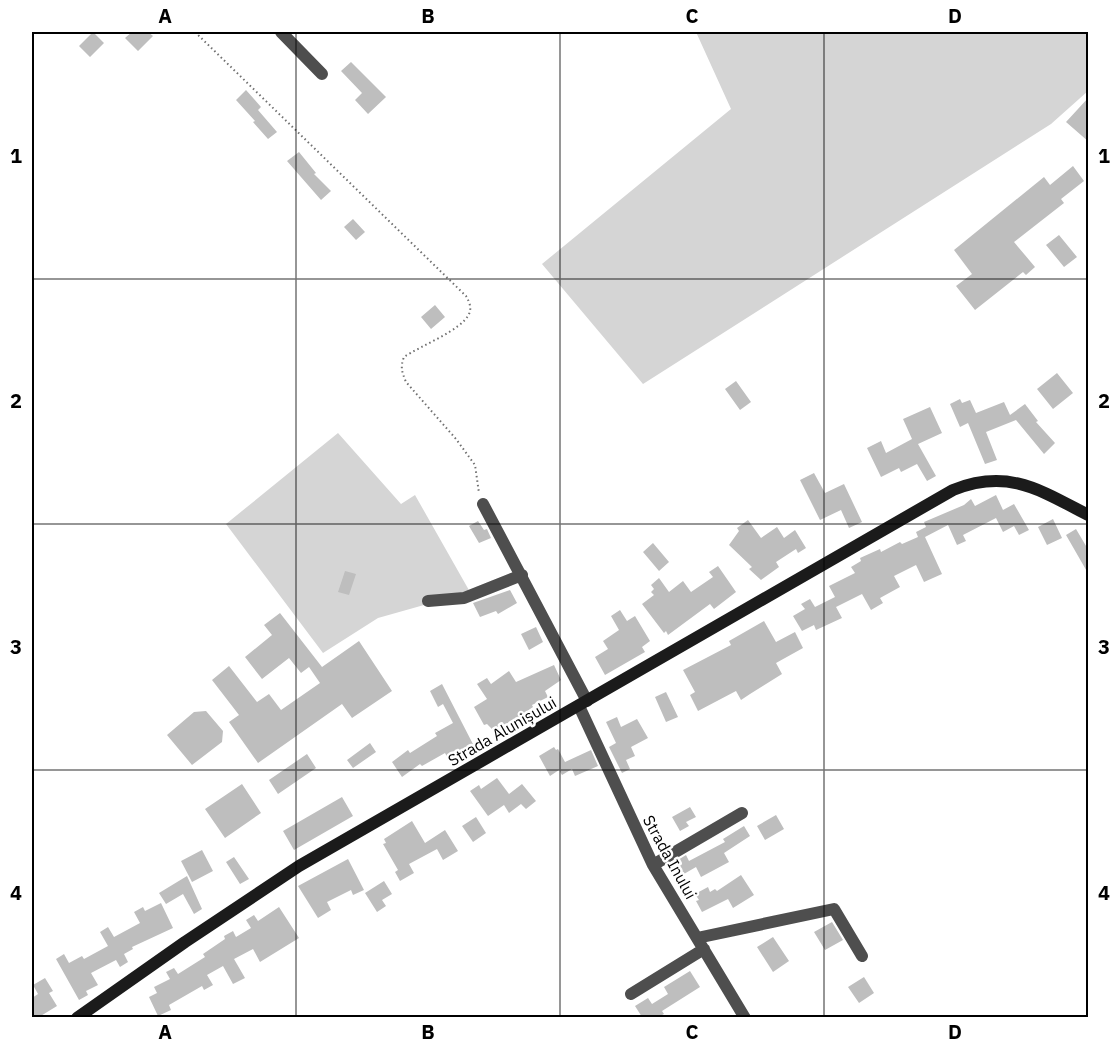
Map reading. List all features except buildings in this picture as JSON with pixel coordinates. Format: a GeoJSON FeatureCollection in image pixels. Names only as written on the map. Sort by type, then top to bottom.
{"type":"FeatureCollection","features":[{"type":"Feature","properties":{"kind":"main road","name":"Strada Alunișului"},"geometry":{"type":"LineString","coordinates":[[77,1017],[299,866],[953,490],[982,481],[1007,481],[1034,488],[1089,515]]}},
{"type":"Feature","properties":{"kind":"street"},"geometry":{"type":"LineString","coordinates":[[281,32],[322,74]]}},
{"type":"Feature","properties":{"kind":"street","name":"Strada Inului"},"geometry":{"type":"LineString","coordinates":[[483,504],[522,575],[583,703],[652,866],[745,1017]]}},
{"type":"Feature","properties":{"kind":"street"},"geometry":{"type":"LineString","coordinates":[[428,601],[464,598],[522,575]]}},
{"type":"Feature","properties":{"kind":"street"},"geometry":{"type":"LineString","coordinates":[[652,866],[742,813]]}},
{"type":"Feature","properties":{"kind":"street"},"geometry":{"type":"LineString","coordinates":[[697,938],[834,909],[862,956]]}},
{"type":"Feature","properties":{"kind":"street"},"geometry":{"type":"LineString","coordinates":[[630,994],[704,949]]}},
{"type":"Feature","properties":{"kind":"path"},"geometry":{"type":"LineString","coordinates":[[195,32],[466,296],[470,308],[469,315],[452,330],[404,357],[401,364],[406,382],[456,439],[475,465],[483,504]]}},
{"type":"Feature","properties":{"kind":"shaded area"},"geometry":{"type":"Polygon","coordinates":[[[696,32],[1088,32],[1088,91],[1051,124],[643,384],[542,264],[731,109],[696,32]]]}},
{"type":"Feature","properties":{"kind":"shaded area"},"geometry":{"type":"Polygon","coordinates":[[[338,433],[401,504],[415,495],[470,592],[378,618],[323,653],[226,524],[338,433]]]}}]}
